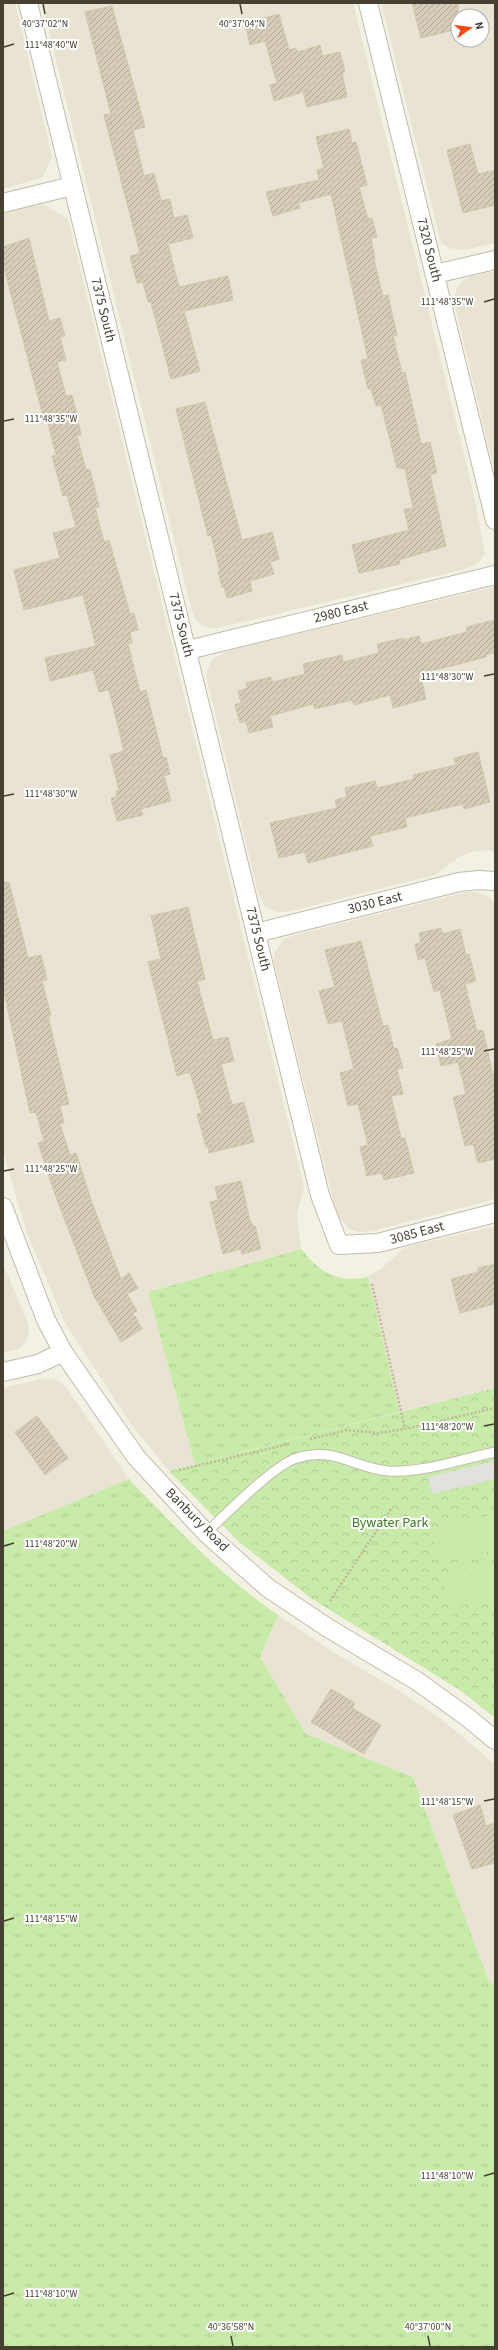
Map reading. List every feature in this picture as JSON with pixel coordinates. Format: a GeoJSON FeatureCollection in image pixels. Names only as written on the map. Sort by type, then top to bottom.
{"type":"FeatureCollection","features":[{"type":"Feature","properties":{"kind":"street","name":"7375 South"},"geometry":{"type":"LineString","coordinates":[[28,3],[72,186],[188,650],[320,1195],[339,1245]]}},
{"type":"Feature","properties":{"kind":"street","name":"7320 South"},"geometry":{"type":"LineString","coordinates":[[368,3],[495,520]]}},
{"type":"Feature","properties":{"kind":"street"},"geometry":{"type":"LineString","coordinates":[[3,203],[72,186]]}},
{"type":"Feature","properties":{"kind":"street"},"geometry":{"type":"LineString","coordinates":[[435,274],[495,260]]}},
{"type":"Feature","properties":{"kind":"street","name":"2980 East"},"geometry":{"type":"LineString","coordinates":[[188,650],[495,575]]}},
{"type":"Feature","properties":{"kind":"street","name":"3030 East"},"geometry":{"type":"LineString","coordinates":[[256,934],[459,882],[478,880],[495,881]]}},
{"type":"Feature","properties":{"kind":"street","name":"Banbury Road"},"geometry":{"type":"LineString","coordinates":[[3,1207],[46,1320],[63,1352],[136,1457],[206,1533],[268,1588],[328,1628],[417,1681],[467,1717],[495,1740]]}},
{"type":"Feature","properties":{"kind":"street","name":"3085 East"},"geometry":{"type":"LineString","coordinates":[[339,1245],[378,1243],[495,1213]]}},
{"type":"Feature","properties":{"kind":"street"},"geometry":{"type":"LineString","coordinates":[[3,1372],[38,1364],[63,1352]]}},
{"type":"Feature","properties":{"kind":"lane"},"geometry":{"type":"LineString","coordinates":[[206,1533],[276,1470],[296,1458],[316,1453],[337,1455],[371,1468],[389,1471],[415,1470],[495,1452]]}},
{"type":"Feature","properties":{"kind":"path"},"geometry":{"type":"LineString","coordinates":[[372,1284],[405,1429]]}},
{"type":"Feature","properties":{"kind":"path"},"geometry":{"type":"LineString","coordinates":[[308,1439],[346,1430],[378,1433],[405,1429],[495,1408]]}},
{"type":"Feature","properties":{"kind":"path"},"geometry":{"type":"LineString","coordinates":[[179,1470],[293,1443]]}},
{"type":"Feature","properties":{"kind":"path"},"geometry":{"type":"LineString","coordinates":[[330,1601],[391,1509]]}},
{"type":"Feature","properties":{"kind":"shaded area"},"geometry":{"type":"Polygon","coordinates":[[[3,3],[15,3],[52,156],[43,177],[3,189],[3,3]]]}},
{"type":"Feature","properties":{"kind":"shaded area"},"geometry":{"type":"Polygon","coordinates":[[[42,3],[353,3],[473,491],[485,553],[478,563],[465,569],[217,628],[205,627],[196,620],[192,612],[42,3]]]}},
{"type":"Feature","properties":{"kind":"shaded area"},"geometry":{"type":"Polygon","coordinates":[[[381,3],[495,3],[495,243],[464,250],[449,248],[441,243],[381,3]]]}},
{"type":"Feature","properties":{"kind":"shaded area"},"geometry":{"type":"Polygon","coordinates":[[[45,205],[68,219],[304,1187],[297,1214],[301,1249],[148,1292],[195,1464],[169,1471],[130,1423],[64,1321],[26,1230],[3,1151],[3,213],[32,206],[45,205]]]}},
{"type":"Feature","properties":{"kind":"shaded area"},"geometry":{"type":"Polygon","coordinates":[[[495,271],[495,473],[454,302],[456,290],[462,281],[469,277],[495,271]]]}},
{"type":"Feature","properties":{"kind":"shaded area"},"geometry":{"type":"Polygon","coordinates":[[[495,587],[495,852],[486,850],[472,852],[461,856],[435,875],[287,912],[278,912],[265,906],[258,893],[206,675],[212,660],[227,651],[495,587]]]}},
{"type":"Feature","properties":{"kind":"shaded area"},"geometry":{"type":"Polygon","coordinates":[[[467,892],[476,892],[491,898],[495,907],[495,1199],[372,1231],[359,1232],[350,1229],[339,1217],[335,1207],[274,961],[275,952],[284,939],[295,935],[467,892]]]}},
{"type":"Feature","properties":{"kind":"shaded area"},"geometry":{"type":"Polygon","coordinates":[[[495,1226],[495,1388],[399,1412],[368,1277],[382,1268],[406,1247],[495,1226]]]}},
{"type":"Feature","properties":{"kind":"shaded area"},"geometry":{"type":"Polygon","coordinates":[[[3,1264],[28,1323],[29,1332],[26,1342],[18,1349],[3,1353],[3,1264]]]}},
{"type":"Feature","properties":{"kind":"shaded area"},"geometry":{"type":"Polygon","coordinates":[[[46,1378],[57,1380],[66,1387],[129,1479],[3,1531],[3,1388],[46,1378]]]}},
{"type":"Feature","properties":{"kind":"shaded area"},"geometry":{"type":"Polygon","coordinates":[[[495,1461],[495,1479],[432,1494],[428,1477],[495,1461]]]}},
{"type":"Feature","properties":{"kind":"shaded area"},"geometry":{"type":"Polygon","coordinates":[[[278,1615],[338,1655],[396,1689],[441,1719],[495,1764],[495,1985],[489,1982],[413,1777],[306,1734],[260,1657],[278,1615]]]}},
{"type":"Feature","properties":{"kind":"green space"},"geometry":{"type":"Polygon","coordinates":[[[301,1249],[315,1264],[330,1274],[347,1279],[368,1277],[399,1412],[195,1464],[148,1292],[301,1249]]]}},
{"type":"Feature","properties":{"kind":"green space","name":"Bywater Park"},"geometry":{"type":"Polygon","coordinates":[[[495,1388],[495,1718],[460,1690],[312,1599],[239,1542],[169,1471],[495,1388]]]}},
{"type":"Feature","properties":{"kind":"green space"},"geometry":{"type":"Polygon","coordinates":[[[129,1479],[200,1551],[238,1585],[278,1615],[260,1657],[306,1734],[413,1777],[489,1982],[495,1985],[495,2347],[3,2347],[3,1531],[129,1479]]]}},
{"type":"Feature","properties":{"kind":"green space"},"geometry":{"type":"Polygon","coordinates":[[[495,1514],[495,1550],[439,1563],[431,1530],[495,1514]]]}},
{"type":"Feature","properties":{"kind":"green space"},"geometry":{"type":"Polygon","coordinates":[[[495,1562],[495,1598],[450,1609],[442,1575],[495,1562]]]}},
{"type":"Feature","properties":{"kind":"building"},"geometry":{"type":"Polygon","coordinates":[[[412,3],[458,3],[458,8],[450,8],[450,31],[421,38],[412,3]]]}},
{"type":"Feature","properties":{"kind":"building"},"geometry":{"type":"Polygon","coordinates":[[[112,6],[145,127],[133,130],[144,176],[154,173],[161,201],[170,199],[174,218],[187,215],[193,238],[168,244],[179,287],[228,276],[233,300],[184,311],[200,371],[171,379],[151,302],[148,302],[143,282],[137,283],[130,256],[140,253],[104,115],[111,114],[85,12],[112,6]]]}},
{"type":"Feature","properties":{"kind":"building"},"geometry":{"type":"Polygon","coordinates":[[[279,14],[289,50],[295,48],[298,52],[320,45],[322,56],[340,52],[345,72],[342,73],[347,97],[307,107],[303,92],[274,101],[270,85],[277,83],[265,41],[250,45],[245,23],[279,14]]]}},
{"type":"Feature","properties":{"kind":"building"},"geometry":{"type":"Polygon","coordinates":[[[349,129],[352,143],[356,142],[367,185],[359,187],[368,219],[372,218],[377,237],[371,238],[374,260],[383,296],[388,295],[397,335],[393,336],[402,373],[405,372],[421,444],[430,442],[437,473],[430,475],[446,546],[399,560],[400,564],[359,573],[352,545],[409,530],[404,509],[413,508],[405,469],[397,468],[381,405],[376,406],[371,389],[368,389],[361,360],[368,359],[331,194],[298,203],[300,208],[273,216],[266,192],[319,180],[317,170],[324,168],[316,137],[349,129]]]}},
{"type":"Feature","properties":{"kind":"building"},"geometry":{"type":"Polygon","coordinates":[[[470,144],[478,174],[495,170],[495,205],[463,213],[447,150],[470,144]]]}},
{"type":"Feature","properties":{"kind":"building"},"geometry":{"type":"Polygon","coordinates":[[[29,238],[49,321],[60,318],[65,336],[60,337],[66,360],[57,362],[66,396],[72,395],[81,435],[77,436],[86,470],[90,469],[99,507],[95,508],[104,542],[109,540],[130,614],[134,613],[138,630],[130,632],[132,643],[128,644],[140,692],[146,690],[163,758],[166,757],[170,774],[164,776],[171,801],[141,809],[143,815],[117,821],[111,798],[117,797],[116,791],[119,790],[110,755],[124,751],[109,690],[99,692],[93,670],[50,681],[45,658],[96,646],[83,595],[24,610],[14,570],[60,558],[53,533],[76,527],[67,495],[63,496],[52,456],[56,455],[47,419],[44,420],[3,264],[3,247],[29,238]]]}},
{"type":"Feature","properties":{"kind":"building"},"geometry":{"type":"Polygon","coordinates":[[[205,402],[242,540],[272,532],[279,559],[270,562],[274,574],[250,581],[252,591],[227,598],[218,572],[220,571],[211,535],[208,536],[176,409],[205,402]]]}},
{"type":"Feature","properties":{"kind":"building"},"geometry":{"type":"Polygon","coordinates":[[[495,620],[495,652],[486,655],[486,657],[420,674],[426,699],[393,708],[390,695],[354,705],[352,700],[315,709],[313,704],[270,716],[273,727],[249,733],[246,721],[240,723],[235,705],[241,703],[238,691],[247,688],[246,683],[271,677],[273,682],[305,674],[303,664],[342,655],[343,662],[379,653],[377,644],[419,636],[421,644],[467,632],[466,627],[495,620]]]}},
{"type":"Feature","properties":{"kind":"building"},"geometry":{"type":"Polygon","coordinates":[[[478,752],[490,802],[464,809],[463,804],[405,818],[407,827],[370,836],[373,846],[308,863],[305,852],[279,858],[270,823],[337,808],[335,800],[347,797],[345,788],[375,781],[377,788],[414,779],[413,775],[456,765],[454,758],[478,752]]]}},
{"type":"Feature","properties":{"kind":"building"},"geometry":{"type":"Polygon","coordinates":[[[3,882],[9,882],[28,958],[41,955],[47,980],[42,981],[51,1016],[48,1016],[69,1104],[60,1106],[64,1123],[60,1124],[70,1155],[76,1153],[91,1200],[121,1279],[129,1273],[138,1288],[127,1294],[137,1311],[133,1313],[142,1329],[121,1342],[94,1296],[56,1197],[38,1143],[44,1141],[36,1112],[30,1113],[3,987],[3,882]]]}},
{"type":"Feature","properties":{"kind":"building"},"geometry":{"type":"Polygon","coordinates":[[[188,907],[205,979],[197,981],[213,1040],[228,1037],[234,1061],[221,1064],[232,1105],[244,1102],[254,1142],[209,1153],[197,1114],[202,1113],[190,1072],[177,1076],[148,962],[161,959],[151,916],[188,907]]]}},
{"type":"Feature","properties":{"kind":"building"},"geometry":{"type":"Polygon","coordinates":[[[441,928],[443,934],[460,929],[466,955],[469,954],[476,981],[465,984],[477,1031],[483,1030],[495,1084],[495,1159],[478,1163],[473,1144],[465,1146],[453,1097],[466,1094],[458,1062],[441,1066],[436,1044],[452,1039],[440,990],[434,992],[425,958],[418,960],[415,944],[421,943],[419,933],[441,928]]]}},
{"type":"Feature","properties":{"kind":"building"},"geometry":{"type":"Polygon","coordinates":[[[361,941],[383,1026],[388,1025],[394,1049],[397,1048],[403,1068],[397,1069],[403,1094],[391,1096],[401,1138],[405,1138],[414,1173],[384,1180],[382,1173],[367,1176],[360,1147],[368,1145],[358,1104],[348,1106],[340,1073],[354,1069],[342,1021],[328,1024],[319,991],[335,987],[325,950],[361,941]]]}},
{"type":"Feature","properties":{"kind":"building"},"geometry":{"type":"Polygon","coordinates":[[[241,1181],[250,1221],[253,1226],[255,1226],[261,1249],[242,1254],[241,1249],[223,1254],[210,1202],[218,1200],[215,1187],[241,1181]]]}},
{"type":"Feature","properties":{"kind":"building"},"geometry":{"type":"Polygon","coordinates":[[[495,1264],[495,1304],[460,1313],[451,1279],[478,1272],[478,1268],[495,1264]]]}},
{"type":"Feature","properties":{"kind":"building"},"geometry":{"type":"Polygon","coordinates":[[[37,1416],[68,1458],[45,1475],[15,1432],[37,1416]]]}},
{"type":"Feature","properties":{"kind":"building"},"geometry":{"type":"Polygon","coordinates":[[[331,1689],[355,1703],[352,1708],[381,1725],[364,1754],[311,1722],[331,1689]]]}},
{"type":"Feature","properties":{"kind":"building"},"geometry":{"type":"Polygon","coordinates":[[[480,1805],[486,1826],[495,1823],[495,1863],[472,1869],[453,1815],[480,1805]]]}}]}
